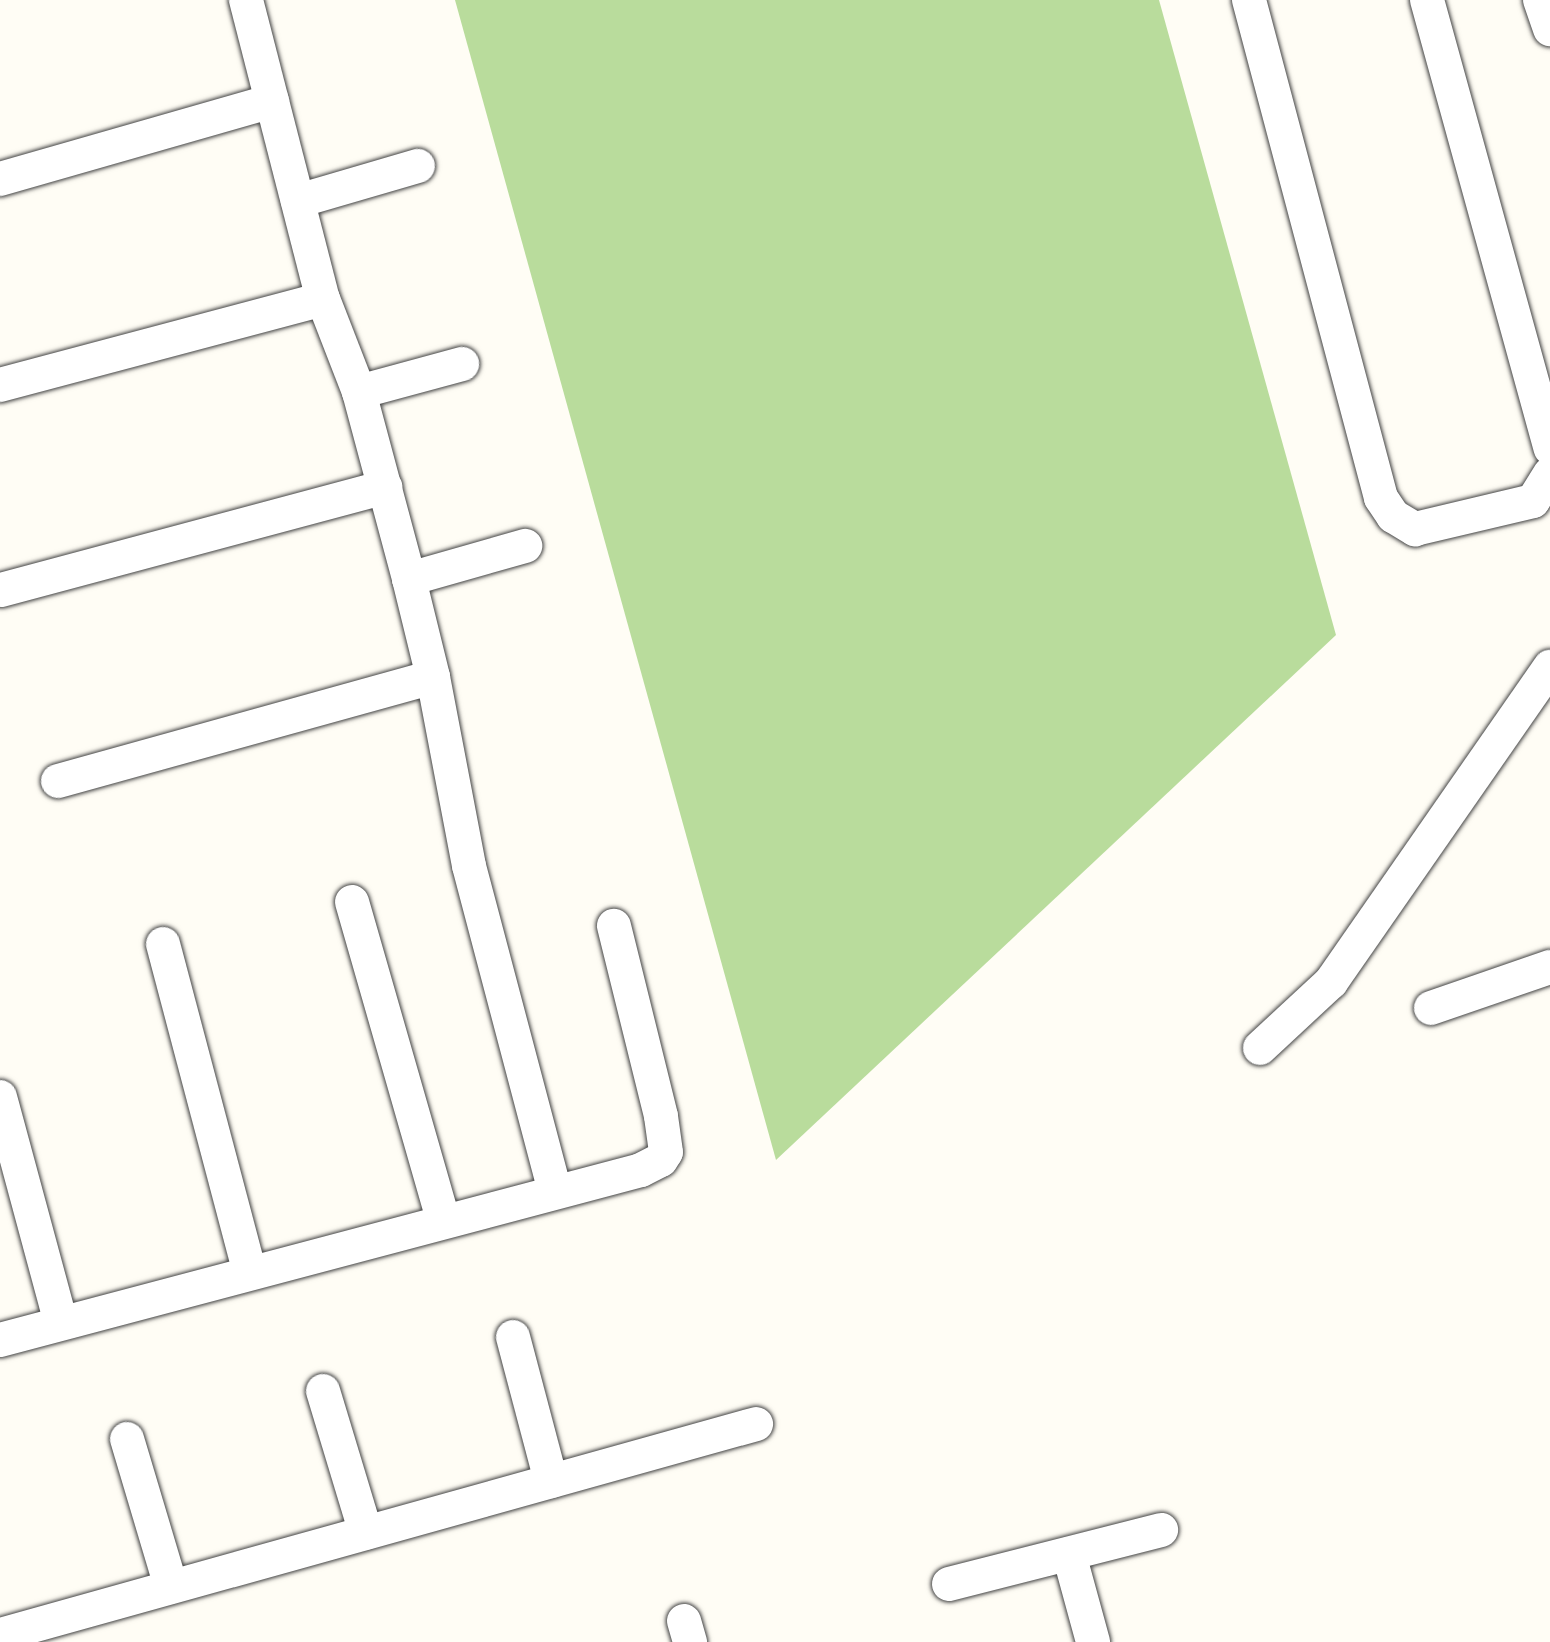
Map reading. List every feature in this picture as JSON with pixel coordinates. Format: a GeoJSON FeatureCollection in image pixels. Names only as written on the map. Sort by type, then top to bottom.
{"type":"FeatureCollection","features":[{"type":"Feature","properties":{"kind":"street"},"geometry":{"type":"LineString","coordinates":[[1249,0],[1381,498],[1393,516],[1415,529],[1533,501],[1550,474]]}},
{"type":"Feature","properties":{"kind":"street"},"geometry":{"type":"LineString","coordinates":[[1427,0],[1550,448]]}},
{"type":"Feature","properties":{"kind":"street"},"geometry":{"type":"LineString","coordinates":[[1540,0],[1550,29]]}},
{"type":"Feature","properties":{"kind":"street"},"geometry":{"type":"LineString","coordinates":[[256,3],[272,101],[323,299],[359,392],[409,579],[433,677],[469,866],[552,1183]]}},
{"type":"Feature","properties":{"kind":"street"},"geometry":{"type":"LineString","coordinates":[[0,179],[272,101]]}},
{"type":"Feature","properties":{"kind":"street"},"geometry":{"type":"LineString","coordinates":[[298,201],[418,166]]}},
{"type":"Feature","properties":{"kind":"street"},"geometry":{"type":"LineString","coordinates":[[0,385],[323,299]]}},
{"type":"Feature","properties":{"kind":"street"},"geometry":{"type":"LineString","coordinates":[[359,392],[462,364]]}},
{"type":"Feature","properties":{"kind":"street"},"geometry":{"type":"LineString","coordinates":[[1,590],[385,487]]}},
{"type":"Feature","properties":{"kind":"street"},"geometry":{"type":"LineString","coordinates":[[409,579],[525,546]]}},
{"type":"Feature","properties":{"kind":"street"},"geometry":{"type":"LineString","coordinates":[[58,781],[433,677]]}},
{"type":"Feature","properties":{"kind":"street"},"geometry":{"type":"LineString","coordinates":[[1260,1048],[1331,982],[1548,678]]}},
{"type":"Feature","properties":{"kind":"street"},"geometry":{"type":"LineString","coordinates":[[352,902],[441,1213]]}},
{"type":"Feature","properties":{"kind":"street"},"geometry":{"type":"LineString","coordinates":[[0,1340],[59,1316],[552,1183],[666,1144],[614,926]]}},
{"type":"Feature","properties":{"kind":"street"},"geometry":{"type":"LineString","coordinates":[[163,944],[248,1265]]}},
{"type":"Feature","properties":{"kind":"street"},"geometry":{"type":"LineString","coordinates":[[1431,1008],[1550,967]]}},
{"type":"Feature","properties":{"kind":"street"},"geometry":{"type":"LineString","coordinates":[[0,1097],[59,1316]]}},
{"type":"Feature","properties":{"kind":"street"},"geometry":{"type":"LineString","coordinates":[[0,1321],[59,1316]]}},
{"type":"Feature","properties":{"kind":"street"},"geometry":{"type":"LineString","coordinates":[[513,1337],[551,1481]]}},
{"type":"Feature","properties":{"kind":"street"},"geometry":{"type":"LineString","coordinates":[[323,1391],[366,1533]]}},
{"type":"Feature","properties":{"kind":"street"},"geometry":{"type":"LineString","coordinates":[[0,1635],[756,1424]]}},
{"type":"Feature","properties":{"kind":"street"},"geometry":{"type":"LineString","coordinates":[[127,1439],[171,1587]]}},
{"type":"Feature","properties":{"kind":"street"},"geometry":{"type":"LineString","coordinates":[[949,1584],[1161,1530]]}},
{"type":"Feature","properties":{"kind":"street"},"geometry":{"type":"LineString","coordinates":[[1069,1554],[1093,1642]]}},
{"type":"Feature","properties":{"kind":"green space"},"geometry":{"type":"Polygon","coordinates":[[[455,0],[1159,0],[1336,635],[776,1160],[455,0]]]}}]}
